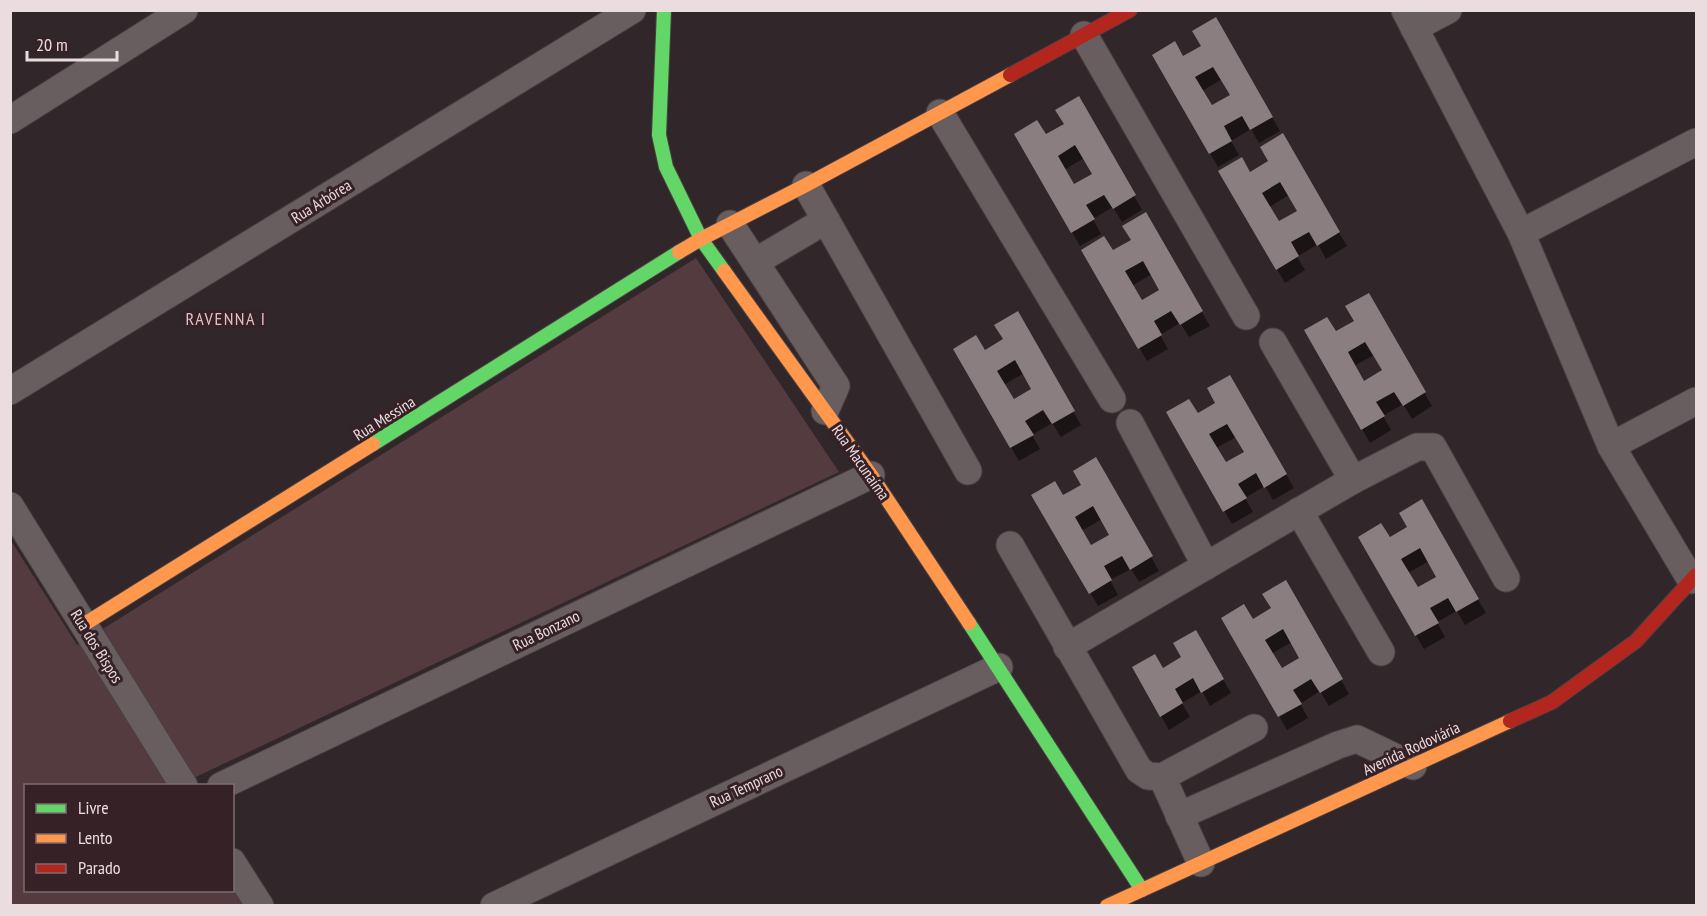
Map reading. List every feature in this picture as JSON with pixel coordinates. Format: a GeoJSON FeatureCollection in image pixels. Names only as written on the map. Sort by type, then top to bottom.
{"type":"FeatureCollection","features":[{"type":"Feature","properties":{"kind":"street"},"geometry":{"type":"LineString","coordinates":[[10,120],[184,10]]}},
{"type":"Feature","properties":{"kind":"street","name":"Rua Arbórea"},"geometry":{"type":"LineString","coordinates":[[10,392],[632,10]]}},
{"type":"Feature","properties":{"kind":"street","name":"Rua Macunaíma"},"geometry":{"type":"LineString","coordinates":[[664,10],[659,135],[666,167],[701,239],[871,475],[999,667],[1122,900]]}},
{"type":"Feature","properties":{"kind":"street","name":"Rua Messina"},"geometry":{"type":"LineString","coordinates":[[83,625],[701,239],[806,185],[1130,10]]}},
{"type":"Feature","properties":{"kind":"street"},"geometry":{"type":"LineString","coordinates":[[1448,10],[1410,19],[1521,233],[1611,446],[1694,578]]}},
{"type":"Feature","properties":{"kind":"street"},"geometry":{"type":"LineString","coordinates":[[1084,35],[1246,316]]}},
{"type":"Feature","properties":{"kind":"street"},"geometry":{"type":"LineString","coordinates":[[940,113],[1112,399]]}},
{"type":"Feature","properties":{"kind":"street"},"geometry":{"type":"LineString","coordinates":[[1521,233],[1696,142]]}},
{"type":"Feature","properties":{"kind":"street"},"geometry":{"type":"LineString","coordinates":[[806,185],[968,471]]}},
{"type":"Feature","properties":{"kind":"street"},"geometry":{"type":"LineString","coordinates":[[754,262],[826,220]]}},
{"type":"Feature","properties":{"kind":"street"},"geometry":{"type":"LineString","coordinates":[[730,224],[836,386],[825,411]]}},
{"type":"Feature","properties":{"kind":"street"},"geometry":{"type":"LineString","coordinates":[[1273,342],[1353,480]]}},
{"type":"Feature","properties":{"kind":"street"},"geometry":{"type":"LineString","coordinates":[[1611,446],[1696,401]]}},
{"type":"Feature","properties":{"kind":"street"},"geometry":{"type":"LineString","coordinates":[[1130,423],[1206,566]]}},
{"type":"Feature","properties":{"kind":"street"},"geometry":{"type":"LineString","coordinates":[[1067,647],[1353,480],[1417,447],[1433,447],[1506,578]]}},
{"type":"Feature","properties":{"kind":"street","name":"Rua Bonzano"},"geometry":{"type":"LineString","coordinates":[[225,784],[871,475]]}},
{"type":"Feature","properties":{"kind":"street","name":"Rua dos Bispos"},"geometry":{"type":"LineString","coordinates":[[10,506],[183,784]]}},
{"type":"Feature","properties":{"kind":"street"},"geometry":{"type":"LineString","coordinates":[[1299,511],[1381,652]]}},
{"type":"Feature","properties":{"kind":"street"},"geometry":{"type":"LineString","coordinates":[[1010,545],[1139,770],[1148,776],[1162,777],[1254,728]]}},
{"type":"Feature","properties":{"kind":"street","name":"Avenida Rodoviária"},"geometry":{"type":"LineString","coordinates":[[1122,900],[1552,702],[1636,641],[1694,578]]}},
{"type":"Feature","properties":{"kind":"street","name":"Rua Temprano"},"geometry":{"type":"LineString","coordinates":[[494,906],[999,667]]}},
{"type":"Feature","properties":{"kind":"street"},"geometry":{"type":"LineString","coordinates":[[1179,816],[1338,745],[1357,739],[1413,766]]}},
{"type":"Feature","properties":{"kind":"street"},"geometry":{"type":"LineString","coordinates":[[1202,756],[1219,798]]}},
{"type":"Feature","properties":{"kind":"street"},"geometry":{"type":"LineString","coordinates":[[1162,777],[1201,862]]}},
{"type":"Feature","properties":{"kind":"street"},"geometry":{"type":"LineString","coordinates":[[234,865],[260,906]]}},
{"type":"Feature","properties":{"kind":"shaded area"},"geometry":{"type":"Polygon","coordinates":[[[696,258],[839,472],[181,784],[24,784],[24,892],[234,892],[234,888],[244,905],[11,905],[10,539],[77,645],[696,258]]]}},
{"type":"Feature","properties":{"kind":"building"},"geometry":{"type":"Polygon","coordinates":[[[1216,17],[1273,117],[1250,130],[1242,116],[1224,126],[1232,141],[1209,154],[1152,55],[1175,41],[1183,56],[1201,46],[1192,31],[1216,17]],[[1213,67],[1195,77],[1212,105],[1230,95],[1213,67]]]}},
{"type":"Feature","properties":{"kind":"building"},"geometry":{"type":"Polygon","coordinates":[[[1079,96],[1136,195],[1113,209],[1104,195],[1086,205],[1095,219],[1071,233],[1014,134],[1037,120],[1046,134],[1064,124],[1055,110],[1079,96]],[[1075,145],[1058,156],[1074,184],[1092,174],[1075,145]]]}},
{"type":"Feature","properties":{"kind":"building"},"geometry":{"type":"Polygon","coordinates":[[[1283,133],[1340,232],[1317,246],[1309,232],[1291,242],[1299,256],[1276,270],[1218,171],[1242,157],[1250,172],[1268,161],[1260,147],[1283,133]],[[1280,182],[1262,193],[1279,221],[1297,211],[1280,182]]]}},
{"type":"Feature","properties":{"kind":"building"},"geometry":{"type":"Polygon","coordinates":[[[1146,212],[1203,311],[1180,325],[1171,311],[1154,321],[1162,335],[1138,349],[1081,250],[1104,236],[1113,250],[1131,240],[1122,226],[1146,212]],[[1143,261],[1125,271],[1142,300],[1159,290],[1143,261]]]}},
{"type":"Feature","properties":{"kind":"building"},"geometry":{"type":"Polygon","coordinates":[[[1369,293],[1426,392],[1403,406],[1394,392],[1376,402],[1385,416],[1361,430],[1304,330],[1327,317],[1336,331],[1354,321],[1345,306],[1369,293]],[[1365,342],[1348,352],[1364,381],[1382,370],[1365,342]]]}},
{"type":"Feature","properties":{"kind":"building"},"geometry":{"type":"Polygon","coordinates":[[[1018,311],[1075,411],[1052,424],[1043,410],[1025,421],[1034,435],[1010,448],[953,349],[976,335],[985,350],[1003,339],[994,325],[1018,311]],[[1015,360],[997,371],[1014,399],[1031,389],[1015,360]]]}},
{"type":"Feature","properties":{"kind":"building"},"geometry":{"type":"Polygon","coordinates":[[[1230,375],[1287,474],[1264,488],[1256,473],[1238,484],[1247,498],[1223,512],[1166,412],[1189,399],[1198,413],[1215,403],[1207,388],[1230,375]],[[1227,424],[1209,434],[1226,462],[1244,452],[1227,424]]]}},
{"type":"Feature","properties":{"kind":"building"},"geometry":{"type":"Polygon","coordinates":[[[1096,457],[1153,556],[1130,570],[1122,556],[1104,566],[1112,580],[1089,594],[1031,495],[1055,481],[1063,495],[1081,485],[1073,471],[1096,457]],[[1093,506],[1075,517],[1091,545],[1109,535],[1093,506]]]}},
{"type":"Feature","properties":{"kind":"building"},"geometry":{"type":"Polygon","coordinates":[[[1422,499],[1479,599],[1456,612],[1448,598],[1430,608],[1439,623],[1415,636],[1358,537],[1381,523],[1390,537],[1407,527],[1399,513],[1422,499]],[[1420,548],[1401,559],[1418,587],[1436,577],[1420,548]]]}},
{"type":"Feature","properties":{"kind":"building"},"geometry":{"type":"Polygon","coordinates":[[[1286,580],[1343,679],[1320,693],[1311,679],[1293,690],[1302,704],[1278,717],[1221,618],[1244,604],[1253,619],[1271,608],[1262,594],[1286,580]],[[1283,629],[1265,640],[1282,668],[1299,658],[1283,629]]]}},
{"type":"Feature","properties":{"kind":"building"},"geometry":{"type":"Polygon","coordinates":[[[1196,630],[1224,679],[1201,693],[1193,678],[1175,689],[1183,703],[1160,717],[1132,667],[1155,654],[1163,668],[1181,657],[1173,643],[1196,630]]]}},
{"type":"Feature","properties":{"kind":"traffic: fast"},"geometry":{"type":"LineString","coordinates":[[664,10],[659,135],[666,167],[701,239],[724,271]]}},
{"type":"Feature","properties":{"kind":"traffic: fast"},"geometry":{"type":"LineString","coordinates":[[373,444],[679,252]]}},
{"type":"Feature","properties":{"kind":"traffic: fast"},"geometry":{"type":"LineString","coordinates":[[969,623],[1142,890]]}},
{"type":"Feature","properties":{"kind":"traffic: slow"},"geometry":{"type":"LineString","coordinates":[[679,252],[1010,75]]}},
{"type":"Feature","properties":{"kind":"traffic: slow"},"geometry":{"type":"LineString","coordinates":[[724,271],[871,475],[969,623]]}},
{"type":"Feature","properties":{"kind":"traffic: slow"},"geometry":{"type":"LineString","coordinates":[[83,625],[373,444]]}},
{"type":"Feature","properties":{"kind":"traffic: slow"},"geometry":{"type":"LineString","coordinates":[[1107,906],[1510,721]]}},
{"type":"Feature","properties":{"kind":"traffic: jam"},"geometry":{"type":"LineString","coordinates":[[1010,75],[1130,10]]}},
{"type":"Feature","properties":{"kind":"traffic: jam"},"geometry":{"type":"LineString","coordinates":[[1510,721],[1552,702],[1636,641],[1696,575]]}},
{"type":"Feature","properties":{"kind":"district","name":"RAVENNA I"},"geometry":{"type":"Point","coordinates":[226,319]}}]}
